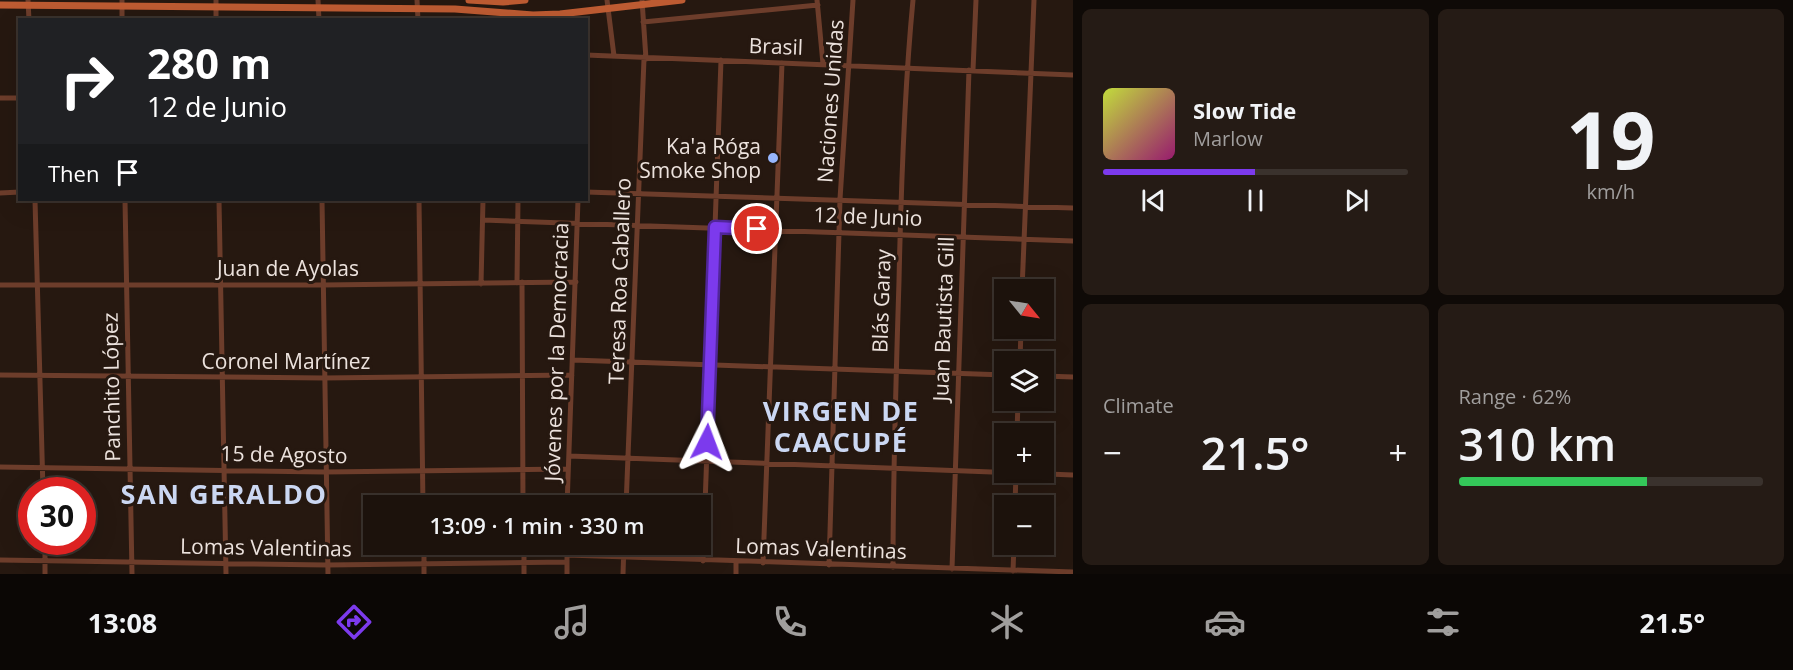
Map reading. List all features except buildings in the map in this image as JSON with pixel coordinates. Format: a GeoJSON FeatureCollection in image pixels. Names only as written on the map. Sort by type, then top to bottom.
{"type":"FeatureCollection","features":[{"type":"Feature","properties":{"kind":"main road"},"geometry":{"type":"LineString","coordinates":[[469,0],[503,2],[525,0]]}},
{"type":"Feature","properties":{"kind":"main road"},"geometry":{"type":"LineString","coordinates":[[0,5],[28,3],[319,3],[533,15],[560,14],[608,4],[682,0]]}},
{"type":"Feature","properties":{"kind":"street"},"geometry":{"type":"LineString","coordinates":[[417,0],[418,18]]}},
{"type":"Feature","properties":{"kind":"street","name":"Naciones Unidas"},"geometry":{"type":"LineString","coordinates":[[829,565],[838,232],[853,0]]}},
{"type":"Feature","properties":{"kind":"street","name":"Blás Garay"},"geometry":{"type":"LineString","coordinates":[[893,567],[892,469],[901,201],[907,68],[913,0]]}},
{"type":"Feature","properties":{"kind":"street","name":"Juan Bautista Gill"},"geometry":{"type":"LineString","coordinates":[[952,569],[963,204],[976,0]]}},
{"type":"Feature","properties":{"kind":"street"},"geometry":{"type":"LineString","coordinates":[[1022,279],[1034,0]]}},
{"type":"Feature","properties":{"kind":"street","name":"Teresa Roa Caballero"},"geometry":{"type":"LineString","coordinates":[[627,495],[645,59],[642,2]]}},
{"type":"Feature","properties":{"kind":"street"},"geometry":{"type":"LineString","coordinates":[[644,22],[818,2]]}},
{"type":"Feature","properties":{"kind":"street","name":"Naciones Unidas"},"geometry":{"type":"LineString","coordinates":[[818,2],[823,64]]}},
{"type":"Feature","properties":{"kind":"street"},"geometry":{"type":"LineString","coordinates":[[28,3],[29,18]]}},
{"type":"Feature","properties":{"kind":"street"},"geometry":{"type":"LineString","coordinates":[[608,4],[614,56]]}},
{"type":"Feature","properties":{"kind":"street"},"geometry":{"type":"LineString","coordinates":[[489,18],[490,11]]}},
{"type":"Feature","properties":{"kind":"street","name":"Brasil"},"geometry":{"type":"LineString","coordinates":[[588,55],[1073,75]]}},
{"type":"Feature","properties":{"kind":"street"},"geometry":{"type":"LineString","coordinates":[[703,561],[721,60]]}},
{"type":"Feature","properties":{"kind":"street"},"geometry":{"type":"LineString","coordinates":[[763,563],[782,63]]}},
{"type":"Feature","properties":{"kind":"street"},"geometry":{"type":"LineString","coordinates":[[0,98],[18,98]]}},
{"type":"Feature","properties":{"kind":"street"},"geometry":{"type":"LineString","coordinates":[[0,193],[18,192]]}},
{"type":"Feature","properties":{"kind":"street","name":"12 de Junio"},"geometry":{"type":"LineString","coordinates":[[588,192],[1073,208]]}},
{"type":"Feature","properties":{"kind":"street"},"geometry":{"type":"LineString","coordinates":[[35,201],[42,477]]}},
{"type":"Feature","properties":{"kind":"street","name":"Panchito López"},"geometry":{"type":"LineString","coordinates":[[125,201],[132,574]]}},
{"type":"Feature","properties":{"kind":"street"},"geometry":{"type":"LineString","coordinates":[[219,201],[226,574]]}},
{"type":"Feature","properties":{"kind":"street"},"geometry":{"type":"LineString","coordinates":[[322,201],[328,574]]}},
{"type":"Feature","properties":{"kind":"street"},"geometry":{"type":"LineString","coordinates":[[419,201],[423,495]]}},
{"type":"Feature","properties":{"kind":"street"},"geometry":{"type":"LineString","coordinates":[[481,284],[483,201]]}},
{"type":"Feature","properties":{"kind":"street"},"geometry":{"type":"LineString","coordinates":[[518,201],[524,495]]}},
{"type":"Feature","properties":{"kind":"street","name":"Jóvenes por la Democracia"},"geometry":{"type":"LineString","coordinates":[[567,495],[578,201]]}},
{"type":"Feature","properties":{"kind":"street","name":"12 de Junio"},"geometry":{"type":"LineString","coordinates":[[483,220],[1073,241]]}},
{"type":"Feature","properties":{"kind":"street","name":"Juan de Ayolas"},"geometry":{"type":"LineString","coordinates":[[0,285],[576,282]]}},
{"type":"Feature","properties":{"kind":"street"},"geometry":{"type":"LineString","coordinates":[[573,360],[994,375]]}},
{"type":"Feature","properties":{"kind":"street","name":"Coronel Martínez"},"geometry":{"type":"LineString","coordinates":[[0,375],[324,378],[572,375]]}},
{"type":"Feature","properties":{"kind":"street"},"geometry":{"type":"LineString","coordinates":[[1054,376],[1073,377]]}},
{"type":"Feature","properties":{"kind":"street"},"geometry":{"type":"LineString","coordinates":[[569,456],[994,472]]}},
{"type":"Feature","properties":{"kind":"street","name":"15 de Agosto"},"geometry":{"type":"LineString","coordinates":[[0,467],[325,472],[567,469]]}},
{"type":"Feature","properties":{"kind":"street"},"geometry":{"type":"LineString","coordinates":[[1054,474],[1073,475]]}},
{"type":"Feature","properties":{"kind":"street"},"geometry":{"type":"LineString","coordinates":[[45,555],[45,574]]}},
{"type":"Feature","properties":{"kind":"street"},"geometry":{"type":"LineString","coordinates":[[424,555],[424,574]]}},
{"type":"Feature","properties":{"kind":"street"},"geometry":{"type":"LineString","coordinates":[[524,555],[524,574]]}},
{"type":"Feature","properties":{"kind":"street"},"geometry":{"type":"LineString","coordinates":[[567,555],[567,574]]}},
{"type":"Feature","properties":{"kind":"street"},"geometry":{"type":"LineString","coordinates":[[1013,571],[1014,555]]}},
{"type":"Feature","properties":{"kind":"street"},"geometry":{"type":"LineString","coordinates":[[623,574],[624,558]]}},
{"type":"Feature","properties":{"kind":"street","name":"Lomas Valentinas"},"geometry":{"type":"LineString","coordinates":[[0,560],[327,565],[624,558],[893,567],[903,571],[952,569],[999,572],[1073,572]]}},
{"type":"Feature","properties":{"kind":"street"},"geometry":{"type":"LineString","coordinates":[[736,562],[736,574]]}},
{"type":"Feature","properties":{"kind":"street"},"geometry":{"type":"LineString","coordinates":[[810,564],[810,574]]}},
{"type":"Feature","properties":{"kind":"place","name":"Ka'a Róga Smoke Shop"},"geometry":{"type":"Point","coordinates":[773,158]}},
{"type":"Feature","properties":{"kind":"district","name":"VIRGEN DE CAACUPÉ"},"geometry":{"type":"Point","coordinates":[841,426]}},
{"type":"Feature","properties":{"kind":"district","name":"SAN GERALDO"},"geometry":{"type":"Point","coordinates":[224,493]}},
{"type":"Feature","properties":{"kind":"route"},"geometry":{"type":"LineString","coordinates":[[707,442],[715,227],[757,229]]}}]}
